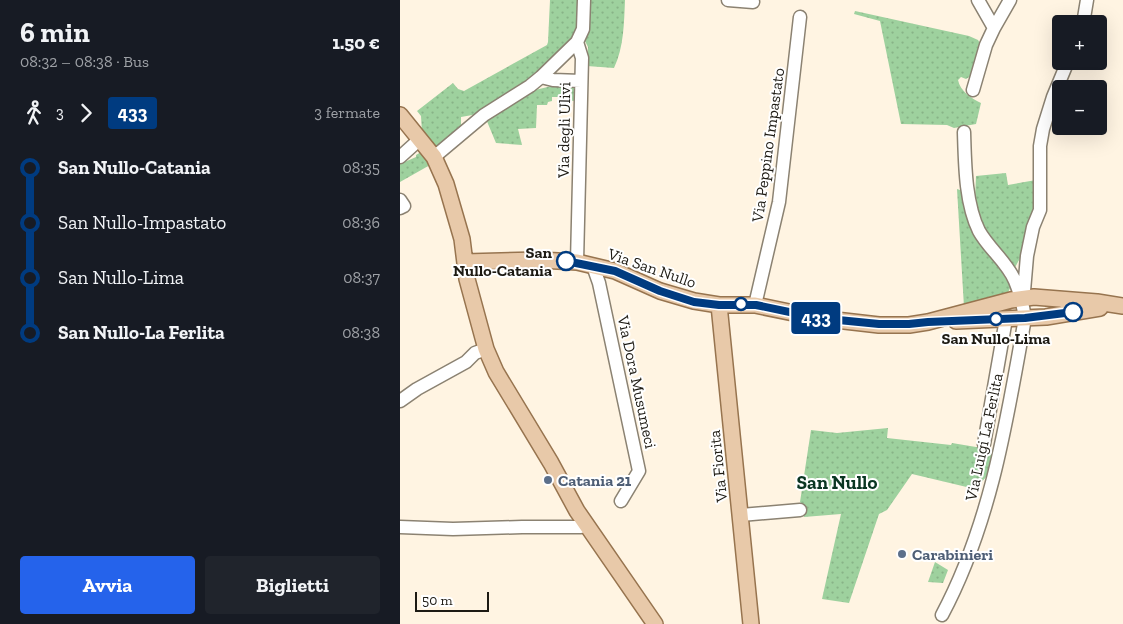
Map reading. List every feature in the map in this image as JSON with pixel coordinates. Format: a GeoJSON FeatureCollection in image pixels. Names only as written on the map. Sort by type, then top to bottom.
{"type":"FeatureCollection","features":[{"type":"Feature","properties":{"kind":"main road"},"geometry":{"type":"LineString","coordinates":[[400,115],[434,157],[446,184],[462,239],[467,279],[486,349],[496,372],[551,462],[585,525],[655,624]]}},
{"type":"Feature","properties":{"kind":"main road","name":"Via San Nullo"},"geometry":{"type":"LineString","coordinates":[[465,262],[554,260],[577,262],[630,276],[675,296],[694,302],[719,305],[756,305],[818,318],[879,324],[909,324],[985,313],[1021,298],[1034,297],[1120,305]]}},
{"type":"Feature","properties":{"kind":"main road","name":"Via Fiorita"},"geometry":{"type":"LineString","coordinates":[[719,305],[751,624]]}},
{"type":"Feature","properties":{"kind":"main road"},"geometry":{"type":"LineString","coordinates":[[985,313],[1006,319],[1025,318],[1120,305]]}},
{"type":"Feature","properties":{"kind":"street","name":"Via degli Ulivi"},"geometry":{"type":"LineString","coordinates":[[577,262],[582,58],[577,42],[583,29],[584,0]]}},
{"type":"Feature","properties":{"kind":"street"},"geometry":{"type":"LineString","coordinates":[[728,0],[753,2]]}},
{"type":"Feature","properties":{"kind":"street"},"geometry":{"type":"LineString","coordinates":[[978,0],[994,28]]}},
{"type":"Feature","properties":{"kind":"street"},"geometry":{"type":"LineString","coordinates":[[973,90],[986,45],[1010,0]]}},
{"type":"Feature","properties":{"kind":"street"},"geometry":{"type":"LineString","coordinates":[[1084,15],[1087,0]]}},
{"type":"Feature","properties":{"kind":"street","name":"Via Peppino Impastato"},"geometry":{"type":"LineString","coordinates":[[756,305],[780,202],[800,17]]}},
{"type":"Feature","properties":{"kind":"street"},"geometry":{"type":"LineString","coordinates":[[434,157],[484,114],[530,86],[577,42]]}},
{"type":"Feature","properties":{"kind":"street"},"geometry":{"type":"LineString","coordinates":[[1021,298],[1024,291],[1027,256],[1033,228],[1040,210],[1040,146],[1043,129],[1064,70]]}},
{"type":"Feature","properties":{"kind":"street"},"geometry":{"type":"LineString","coordinates":[[541,77],[553,80],[581,81]]}},
{"type":"Feature","properties":{"kind":"street"},"geometry":{"type":"LineString","coordinates":[[964,132],[965,167],[976,224],[1015,280],[1025,318]]}},
{"type":"Feature","properties":{"kind":"street"},"geometry":{"type":"LineString","coordinates":[[400,157],[420,139]]}},
{"type":"Feature","properties":{"kind":"street"},"geometry":{"type":"LineString","coordinates":[[400,200],[404,206],[400,208]]}},
{"type":"Feature","properties":{"kind":"street","name":"Via Dora Musumeci"},"geometry":{"type":"LineString","coordinates":[[593,266],[599,283],[640,470],[621,501]]}},
{"type":"Feature","properties":{"kind":"street","name":"Via Luigi La Ferlita"},"geometry":{"type":"LineString","coordinates":[[942,615],[969,559],[994,478],[1025,318]]}},
{"type":"Feature","properties":{"kind":"street"},"geometry":{"type":"LineString","coordinates":[[984,444],[1006,319]]}},
{"type":"Feature","properties":{"kind":"street"},"geometry":{"type":"LineString","coordinates":[[400,401],[416,389],[486,349]]}},
{"type":"Feature","properties":{"kind":"street"},"geometry":{"type":"LineString","coordinates":[[741,515],[800,510]]}},
{"type":"Feature","properties":{"kind":"street"},"geometry":{"type":"LineString","coordinates":[[400,527],[453,529],[522,526],[581,527],[585,525]]}},
{"type":"Feature","properties":{"kind":"green space"},"geometry":{"type":"Polygon","coordinates":[[[550,0],[581,0],[579,24],[571,40],[543,70],[478,114],[461,117],[461,130],[434,148],[422,132],[421,116],[417,111],[453,83],[458,89],[464,91],[547,45],[550,0]]]}},
{"type":"Feature","properties":{"kind":"green space"},"geometry":{"type":"Polygon","coordinates":[[[589,0],[625,0],[622,43],[614,68],[587,66],[588,47],[585,41],[589,32],[589,0]]]}},
{"type":"Feature","properties":{"kind":"green space"},"geometry":{"type":"Polygon","coordinates":[[[855,11],[969,36],[978,40],[981,45],[971,76],[966,79],[961,77],[958,80],[970,97],[981,103],[976,124],[954,128],[947,125],[901,124],[880,21],[854,14],[855,11]]]}},
{"type":"Feature","properties":{"kind":"green space"},"geometry":{"type":"Polygon","coordinates":[[[556,85],[577,86],[575,101],[559,100],[558,97],[552,97],[552,101],[548,102],[547,105],[537,105],[536,128],[518,129],[522,145],[496,143],[486,119],[535,90],[556,85]]]}},
{"type":"Feature","properties":{"kind":"green space"},"geometry":{"type":"Polygon","coordinates":[[[421,152],[430,165],[400,182],[400,164],[416,157],[421,152]]]}},
{"type":"Feature","properties":{"kind":"green space"},"geometry":{"type":"Polygon","coordinates":[[[1006,173],[1008,185],[1036,180],[1035,212],[1023,253],[1013,271],[981,223],[975,199],[976,176],[1006,173]]]}},
{"type":"Feature","properties":{"kind":"green space"},"geometry":{"type":"Polygon","coordinates":[[[957,189],[963,191],[994,259],[1010,288],[1007,295],[964,307],[957,189]]]}},
{"type":"Feature","properties":{"kind":"green space"},"geometry":{"type":"Polygon","coordinates":[[[888,428],[887,438],[951,445],[952,443],[994,450],[988,475],[975,489],[912,474],[887,510],[879,514],[849,603],[822,599],[841,514],[804,517],[803,505],[800,502],[811,430],[837,433],[888,428]]]}},
{"type":"Feature","properties":{"kind":"green space"},"geometry":{"type":"Polygon","coordinates":[[[935,562],[948,570],[943,583],[928,582],[935,562]]]}},
{"type":"Feature","properties":{"kind":"bus line","name":"433"},"geometry":{"type":"LineString","coordinates":[[566,261],[615,271],[630,276],[660,291],[694,302],[719,305],[756,305],[818,318],[879,324],[909,324],[1025,318],[1073,312]]}},
{"type":"Feature","properties":{"kind":"place","name":"San Nullo-Catania"},"geometry":{"type":"Point","coordinates":[566,261]}},
{"type":"Feature","properties":{"kind":"place","name":"San Nullo-Lima"},"geometry":{"type":"Point","coordinates":[996,319]}},
{"type":"Feature","properties":{"kind":"place","name":"Catania 21"},"geometry":{"type":"Point","coordinates":[548,480]}},
{"type":"Feature","properties":{"kind":"place","name":"Carabinieri"},"geometry":{"type":"Point","coordinates":[902,554]}},
{"type":"Feature","properties":{"kind":"district","name":"San Nullo"},"geometry":{"type":"Point","coordinates":[837,482]}}]}
